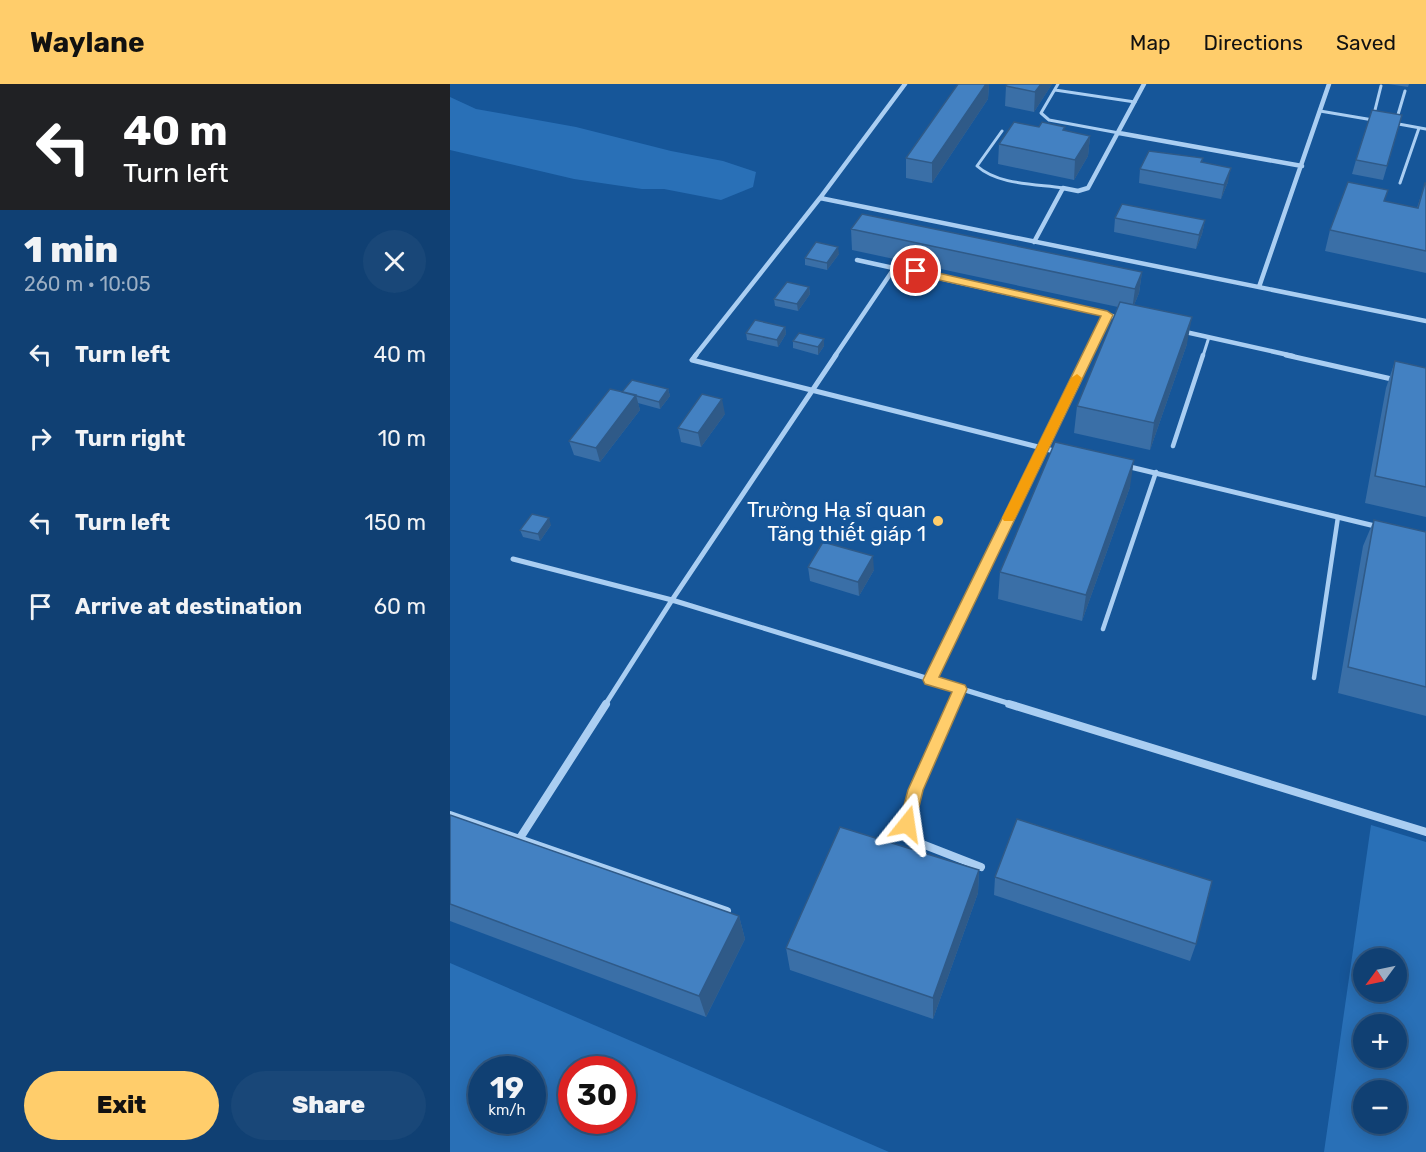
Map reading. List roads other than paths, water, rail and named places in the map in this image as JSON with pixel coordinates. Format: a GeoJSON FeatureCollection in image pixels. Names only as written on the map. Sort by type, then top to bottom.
{"type":"FeatureCollection","features":[{"type":"Feature","properties":{"kind":"street"},"geometry":{"type":"LineString","coordinates":[[905,84],[820,198],[692,360],[1064,454]]}},
{"type":"Feature","properties":{"kind":"street"},"geometry":{"type":"LineString","coordinates":[[1034,242],[1063,188],[1078,191],[1088,188],[1144,84]]}},
{"type":"Feature","properties":{"kind":"street"},"geometry":{"type":"LineString","coordinates":[[1258,287],[1329,84]]}},
{"type":"Feature","properties":{"kind":"street"},"geometry":{"type":"LineString","coordinates":[[1119,133],[1302,166]]}},
{"type":"Feature","properties":{"kind":"street"},"geometry":{"type":"LineString","coordinates":[[820,198],[1426,321]]}},
{"type":"Feature","properties":{"kind":"street"},"geometry":{"type":"LineString","coordinates":[[857,260],[1130,320]]}},
{"type":"Feature","properties":{"kind":"street"},"geometry":{"type":"LineString","coordinates":[[520,838],[672,600],[895,267]]}},
{"type":"Feature","properties":{"kind":"street"},"geometry":{"type":"LineString","coordinates":[[1175,330],[1403,381]]}},
{"type":"Feature","properties":{"kind":"street"},"geometry":{"type":"LineString","coordinates":[[1121,465],[1382,528]]}},
{"type":"Feature","properties":{"kind":"street"},"geometry":{"type":"LineString","coordinates":[[513,559],[672,600],[1426,832]]}},
{"type":"Feature","properties":{"kind":"street"},"geometry":{"type":"LineString","coordinates":[[960,689],[916,790],[907,824],[922,844],[981,867]]}},
{"type":"Feature","properties":{"kind":"street"},"geometry":{"type":"LineString","coordinates":[[450,815],[727,911]]}},
{"type":"Feature","properties":{"kind":"lane"},"geometry":{"type":"LineString","coordinates":[[1058,84],[1041,113],[1043,116],[1049,120],[1119,133]]}},
{"type":"Feature","properties":{"kind":"lane"},"geometry":{"type":"LineString","coordinates":[[1373,120],[1381,86]]}},
{"type":"Feature","properties":{"kind":"lane"},"geometry":{"type":"LineString","coordinates":[[1054,90],[1135,102]]}},
{"type":"Feature","properties":{"kind":"lane"},"geometry":{"type":"LineString","coordinates":[[1395,124],[1405,91]]}},
{"type":"Feature","properties":{"kind":"lane"},"geometry":{"type":"LineString","coordinates":[[1320,111],[1426,129]]}},
{"type":"Feature","properties":{"kind":"lane"},"geometry":{"type":"LineString","coordinates":[[1400,183],[1419,128]]}},
{"type":"Feature","properties":{"kind":"lane"},"geometry":{"type":"LineString","coordinates":[[1002,131],[977,166],[980,171],[993,176],[1063,188]]}},
{"type":"Feature","properties":{"kind":"lane"},"geometry":{"type":"LineString","coordinates":[[930,680],[1107,315]]}},
{"type":"Feature","properties":{"kind":"lane"},"geometry":{"type":"LineString","coordinates":[[1173,446],[1209,337]]}},
{"type":"Feature","properties":{"kind":"lane"},"geometry":{"type":"LineString","coordinates":[[1103,629],[1156,472]]}},
{"type":"Feature","properties":{"kind":"lane"},"geometry":{"type":"LineString","coordinates":[[1314,678],[1338,517]]}},
{"type":"Feature","properties":{"kind":"place","name":"Trường Hạ sĩ quan Tăng thiết giáp 1"},"geometry":{"type":"Point","coordinates":[938,521]}}]}
